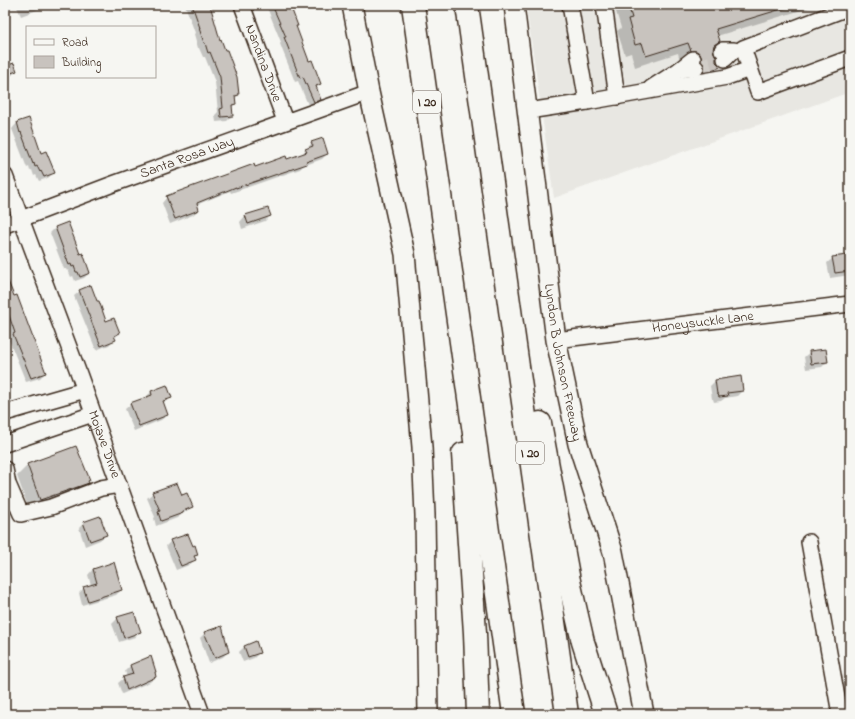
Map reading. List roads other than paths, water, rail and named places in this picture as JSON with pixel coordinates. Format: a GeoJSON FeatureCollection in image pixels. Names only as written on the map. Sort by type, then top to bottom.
{"type":"FeatureCollection","features":[{"type":"Feature","properties":{"kind":"highway","name":"I 20"},"geometry":{"type":"LineString","coordinates":[[413,5],[514,714]]}},
{"type":"Feature","properties":{"kind":"highway","name":"I 20"},"geometry":{"type":"LineString","coordinates":[[467,5],[568,714]]}},
{"type":"Feature","properties":{"kind":"highway"},"geometry":{"type":"LineString","coordinates":[[493,193],[547,457],[569,582],[583,642],[606,714]]}},
{"type":"Feature","properties":{"kind":"highway"},"geometry":{"type":"LineString","coordinates":[[440,199],[464,458],[478,714]]}},
{"type":"Feature","properties":{"kind":"main road"},"geometry":{"type":"LineString","coordinates":[[352,5],[369,92],[405,254],[422,447],[425,515],[428,714]]}},
{"type":"Feature","properties":{"kind":"main road","name":"Lyndon B Johnson Freeway"},"geometry":{"type":"LineString","coordinates":[[514,5],[556,340],[578,444],[613,552],[644,714]]}},
{"type":"Feature","properties":{"kind":"street","name":"Nandina Drive"},"geometry":{"type":"LineString","coordinates":[[242,5],[285,121]]}},
{"type":"Feature","properties":{"kind":"street"},"geometry":{"type":"LineString","coordinates":[[570,5],[587,102]]}},
{"type":"Feature","properties":{"kind":"street"},"geometry":{"type":"LineString","coordinates":[[604,5],[617,97]]}},
{"type":"Feature","properties":{"kind":"street"},"geometry":{"type":"LineString","coordinates":[[850,7],[731,52],[750,69],[758,92],[850,58]]}},
{"type":"Feature","properties":{"kind":"street"},"geometry":{"type":"LineString","coordinates":[[645,92],[679,70],[695,64]]}},
{"type":"Feature","properties":{"kind":"street"},"geometry":{"type":"LineString","coordinates":[[528,111],[727,77],[750,69]]}},
{"type":"Feature","properties":{"kind":"street","name":"Santa Rosa Way"},"geometry":{"type":"LineString","coordinates":[[5,225],[285,121],[369,92]]}},
{"type":"Feature","properties":{"kind":"street","name":"Mojave Drive"},"geometry":{"type":"LineString","coordinates":[[5,176],[85,390],[202,714]]}},
{"type":"Feature","properties":{"kind":"street","name":"Honeysuckle Lane"},"geometry":{"type":"LineString","coordinates":[[556,340],[850,304]]}},
{"type":"Feature","properties":{"kind":"street"},"geometry":{"type":"LineString","coordinates":[[5,413],[85,390]]}},
{"type":"Feature","properties":{"kind":"street"},"geometry":{"type":"LineString","coordinates":[[5,444],[93,414]]}},
{"type":"Feature","properties":{"kind":"street"},"geometry":{"type":"LineString","coordinates":[[5,469],[8,484],[21,514],[51,507],[101,488],[119,485]]}},
{"type":"Feature","properties":{"kind":"street"},"geometry":{"type":"LineString","coordinates":[[809,542],[840,714]]}},
{"type":"Feature","properties":{"kind":"tunnel"},"geometry":{"type":"LineString","coordinates":[[696,68],[725,59]]}}]}
